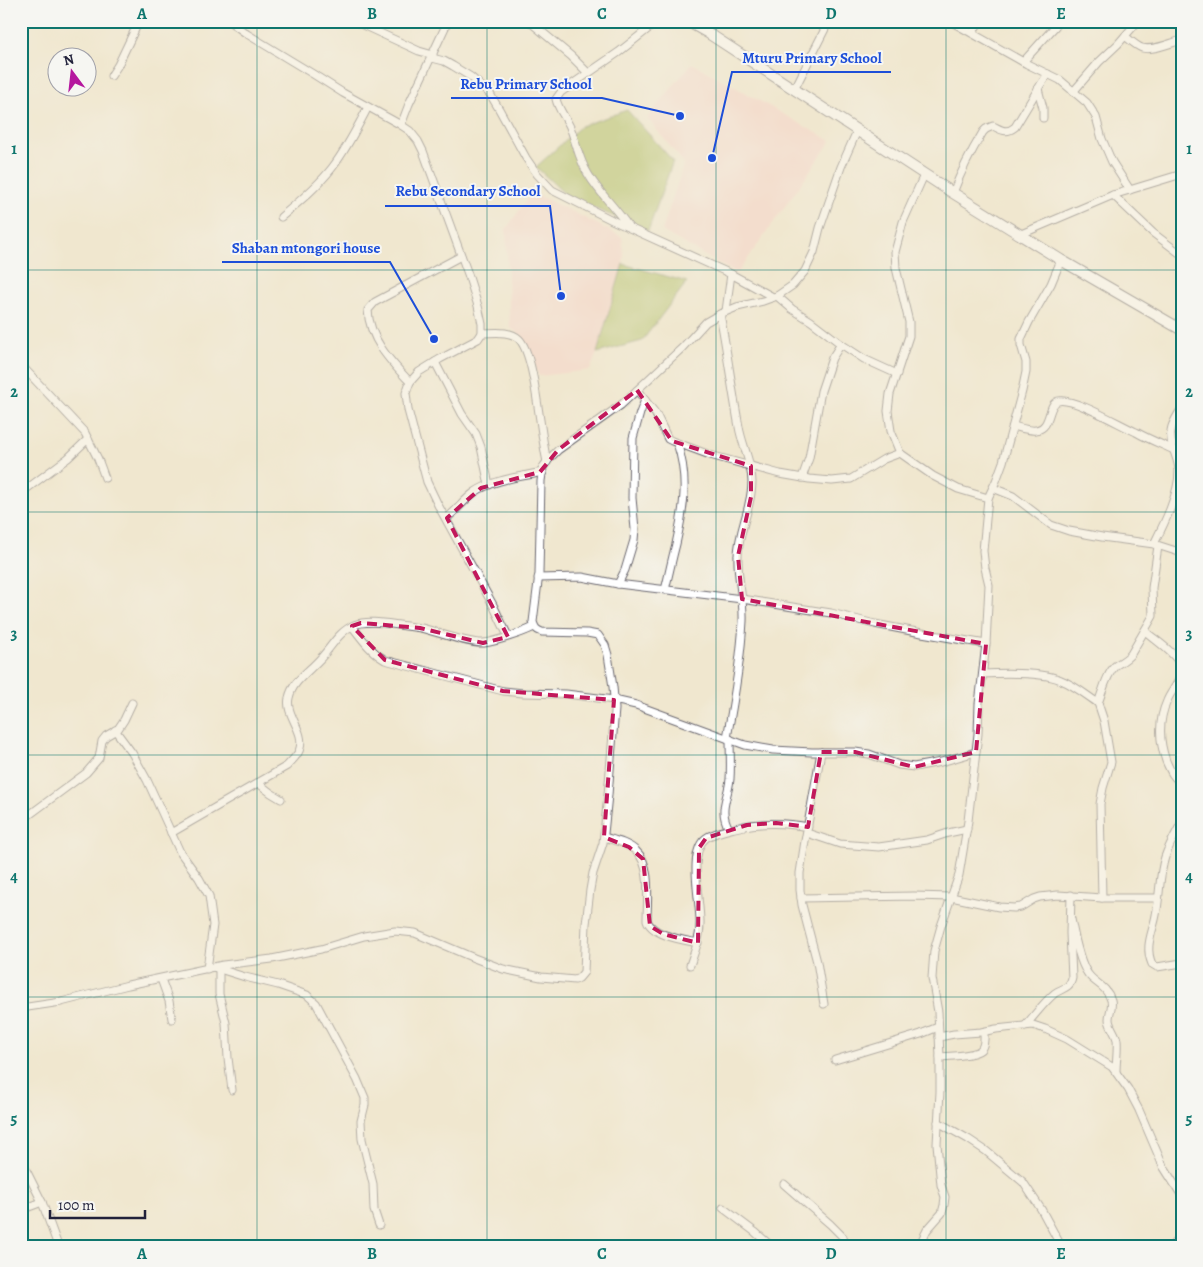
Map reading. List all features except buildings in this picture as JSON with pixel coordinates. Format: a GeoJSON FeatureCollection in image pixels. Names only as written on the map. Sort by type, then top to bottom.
{"type":"FeatureCollection","features":[{"type":"Feature","properties":{"kind":"main road"},"geometry":{"type":"LineString","coordinates":[[687,21],[1019,235],[1182,330]]}},
{"type":"Feature","properties":{"kind":"street"},"geometry":{"type":"LineString","coordinates":[[111,76],[139,21]]}},
{"type":"Feature","properties":{"kind":"street"},"geometry":{"type":"LineString","coordinates":[[229,21],[368,108],[401,125],[418,141],[423,151],[478,306],[482,333],[478,339],[419,372],[410,382],[406,393],[408,410],[427,482],[508,636]]}},
{"type":"Feature","properties":{"kind":"street"},"geometry":{"type":"LineString","coordinates":[[354,21],[444,61],[471,77],[490,94],[526,158],[537,174],[552,190],[571,201],[775,296],[864,359],[897,374]]}},
{"type":"Feature","properties":{"kind":"street"},"geometry":{"type":"LineString","coordinates":[[401,125],[448,21]]}},
{"type":"Feature","properties":{"kind":"street"},"geometry":{"type":"LineString","coordinates":[[529,21],[571,56],[588,73]]}},
{"type":"Feature","properties":{"kind":"street"},"geometry":{"type":"LineString","coordinates":[[629,228],[586,173],[568,124],[556,99],[561,92],[619,52],[658,21]]}},
{"type":"Feature","properties":{"kind":"street"},"geometry":{"type":"LineString","coordinates":[[794,90],[829,21]]}},
{"type":"Feature","properties":{"kind":"street"},"geometry":{"type":"LineString","coordinates":[[950,21],[1023,62],[1060,80],[1087,103],[1096,117],[1102,139],[1112,162],[1130,190]]}},
{"type":"Feature","properties":{"kind":"street"},"geometry":{"type":"LineString","coordinates":[[972,33],[980,21]]}},
{"type":"Feature","properties":{"kind":"street"},"geometry":{"type":"LineString","coordinates":[[1023,62],[1060,21]]}},
{"type":"Feature","properties":{"kind":"street"},"geometry":{"type":"LineString","coordinates":[[1073,92],[1138,21]]}},
{"type":"Feature","properties":{"kind":"street"},"geometry":{"type":"LineString","coordinates":[[1126,36],[1140,48],[1147,49],[1182,40]]}},
{"type":"Feature","properties":{"kind":"street"},"geometry":{"type":"LineString","coordinates":[[953,193],[962,170],[983,132],[992,126],[1004,131],[1012,130],[1048,74]]}},
{"type":"Feature","properties":{"kind":"street"},"geometry":{"type":"LineString","coordinates":[[1038,89],[1044,108],[1043,118]]}},
{"type":"Feature","properties":{"kind":"street"},"geometry":{"type":"LineString","coordinates":[[281,217],[298,204],[333,167],[368,108]]}},
{"type":"Feature","properties":{"kind":"street"},"geometry":{"type":"LineString","coordinates":[[21,1008],[61,1002],[128,985],[213,968],[320,949],[364,936],[395,931],[416,933],[466,956],[504,969],[541,977],[575,980],[579,978],[584,972],[586,924],[593,873],[604,837],[614,727],[614,700],[606,645],[598,635],[542,632],[534,627],[540,556],[539,522],[543,467],[558,450],[621,404],[682,348],[706,322],[723,312],[775,296],[793,285],[805,272],[814,252],[820,228],[841,167],[857,131]]}},
{"type":"Feature","properties":{"kind":"street"},"geometry":{"type":"LineString","coordinates":[[1019,235],[1113,195],[1182,174]]}},
{"type":"Feature","properties":{"kind":"street"},"geometry":{"type":"LineString","coordinates":[[924,175],[903,222],[896,252],[896,268],[909,322],[909,336],[890,394],[888,411],[891,432],[900,453],[933,476],[958,489],[988,498]]}},
{"type":"Feature","properties":{"kind":"street"},"geometry":{"type":"LineString","coordinates":[[1113,195],[1153,233],[1182,255]]}},
{"type":"Feature","properties":{"kind":"street"},"geometry":{"type":"LineString","coordinates":[[410,382],[381,347],[368,320],[368,310],[375,302],[461,256]]}},
{"type":"Feature","properties":{"kind":"street"},"geometry":{"type":"LineString","coordinates":[[919,1246],[927,1230],[942,1213],[945,1197],[941,1185],[937,1144],[940,1057],[932,978],[934,951],[959,875],[967,829],[976,752],[986,644],[989,586],[984,568],[983,551],[988,498],[1003,462],[1026,372],[1026,362],[1021,345],[1022,339],[1029,322],[1051,284],[1061,260]]}},
{"type":"Feature","properties":{"kind":"street"},"geometry":{"type":"LineString","coordinates":[[728,829],[724,815],[724,804],[730,777],[728,739],[743,620],[738,556],[742,528],[748,514],[751,498],[752,481],[750,466],[739,428],[723,312],[731,274]]}},
{"type":"Feature","properties":{"kind":"street"},"geometry":{"type":"LineString","coordinates":[[482,333],[503,332],[520,339],[536,391],[547,462]]}},
{"type":"Feature","properties":{"kind":"street"},"geometry":{"type":"LineString","coordinates":[[802,478],[809,458],[821,392],[832,358],[841,344]]}},
{"type":"Feature","properties":{"kind":"street"},"geometry":{"type":"LineString","coordinates":[[435,362],[462,414],[476,434],[481,447],[489,485]]}},
{"type":"Feature","properties":{"kind":"street"},"geometry":{"type":"LineString","coordinates":[[21,365],[85,433],[105,478]]}},
{"type":"Feature","properties":{"kind":"street"},"geometry":{"type":"LineString","coordinates":[[636,390],[660,420],[668,439],[710,455],[750,466],[802,478],[832,481],[851,479],[884,459],[900,453]]}},
{"type":"Feature","properties":{"kind":"street"},"geometry":{"type":"LineString","coordinates":[[618,584],[625,570],[634,540],[635,529],[632,498],[633,438],[645,400]]}},
{"type":"Feature","properties":{"kind":"street"},"geometry":{"type":"LineString","coordinates":[[1013,426],[1028,430],[1038,430],[1047,422],[1053,405],[1059,401],[1064,401],[1090,408],[1174,450]]}},
{"type":"Feature","properties":{"kind":"street"},"geometry":{"type":"LineString","coordinates":[[1102,898],[1100,804],[1111,762],[1104,722],[1098,703],[1109,674],[1131,654],[1153,616],[1152,588],[1156,545],[1168,515],[1179,470],[1179,462],[1170,434],[1173,422],[1182,408]]}},
{"type":"Feature","properties":{"kind":"street"},"geometry":{"type":"LineString","coordinates":[[21,493],[68,458],[88,439]]}},
{"type":"Feature","properties":{"kind":"street"},"geometry":{"type":"LineString","coordinates":[[665,590],[682,515],[684,497],[684,467],[677,443]]}},
{"type":"Feature","properties":{"kind":"street"},"geometry":{"type":"LineString","coordinates":[[447,518],[473,493],[489,485],[507,479],[543,472]]}},
{"type":"Feature","properties":{"kind":"street"},"geometry":{"type":"LineString","coordinates":[[993,488],[1013,496],[1051,525],[1069,531],[1156,545],[1182,553]]}},
{"type":"Feature","properties":{"kind":"street"},"geometry":{"type":"LineString","coordinates":[[538,578],[582,577],[618,584],[831,612],[893,628],[986,644]]}},
{"type":"Feature","properties":{"kind":"street"},"geometry":{"type":"LineString","coordinates":[[171,833],[287,766],[300,749],[300,738],[288,700],[292,689],[321,659],[334,641],[352,626],[361,623],[392,624],[420,628],[472,642],[483,643],[524,632],[534,627]]}},
{"type":"Feature","properties":{"kind":"street"},"geometry":{"type":"LineString","coordinates":[[352,626],[367,646],[385,660],[503,691],[566,694],[614,700],[636,705],[728,739],[774,750],[855,752],[869,754],[898,765],[914,767],[976,752]]}},
{"type":"Feature","properties":{"kind":"street"},"geometry":{"type":"LineString","coordinates":[[1145,631],[1179,661],[1181,668],[1181,675],[1167,700],[1161,720],[1160,740],[1171,772],[1182,783]]}},
{"type":"Feature","properties":{"kind":"street"},"geometry":{"type":"LineString","coordinates":[[983,674],[1022,674],[1061,679],[1098,703]]}},
{"type":"Feature","properties":{"kind":"street"},"geometry":{"type":"LineString","coordinates":[[21,821],[86,773],[99,758],[102,741],[124,720],[132,704]]}},
{"type":"Feature","properties":{"kind":"street"},"geometry":{"type":"LineString","coordinates":[[115,730],[132,753],[147,780],[180,852],[199,878],[209,896],[213,925],[213,968],[218,978],[219,994],[226,1023],[232,1090]]}},
{"type":"Feature","properties":{"kind":"street"},"geometry":{"type":"LineString","coordinates":[[821,752],[800,873],[800,890],[817,962],[824,1004]]}},
{"type":"Feature","properties":{"kind":"street"},"geometry":{"type":"LineString","coordinates":[[258,783],[271,794],[281,799]]}},
{"type":"Feature","properties":{"kind":"street"},"geometry":{"type":"LineString","coordinates":[[1182,822],[1165,858],[1156,915],[1148,943],[1150,959],[1152,964],[1157,967],[1182,963]]}},
{"type":"Feature","properties":{"kind":"street"},"geometry":{"type":"LineString","coordinates":[[690,965],[698,943],[700,923],[696,876],[698,848],[706,838],[728,829],[747,825],[776,823],[794,824],[840,844],[879,847],[927,840],[967,829]]}},
{"type":"Feature","properties":{"kind":"street"},"geometry":{"type":"LineString","coordinates":[[604,837],[629,846],[643,859],[646,872],[647,920],[650,926],[663,934],[698,943]]}},
{"type":"Feature","properties":{"kind":"street"},"geometry":{"type":"LineString","coordinates":[[801,898],[951,897],[999,907],[1014,908],[1021,907],[1040,897],[1058,895],[1102,898],[1158,898]]}},
{"type":"Feature","properties":{"kind":"street"},"geometry":{"type":"LineString","coordinates":[[1025,1026],[1056,992],[1071,983],[1071,895]]}},
{"type":"Feature","properties":{"kind":"street"},"geometry":{"type":"LineString","coordinates":[[1071,919],[1083,965],[1088,974],[1101,985],[1111,1000],[1112,1006],[1109,1022],[1117,1041],[1116,1072]]}},
{"type":"Feature","properties":{"kind":"street"},"geometry":{"type":"LineString","coordinates":[[213,968],[278,985],[307,995],[316,1003],[365,1098],[366,1105],[361,1121],[362,1139],[373,1184],[374,1210],[379,1225]]}},
{"type":"Feature","properties":{"kind":"street"},"geometry":{"type":"LineString","coordinates":[[161,979],[169,1001],[172,1019]]}},
{"type":"Feature","properties":{"kind":"street"},"geometry":{"type":"LineString","coordinates":[[939,1037],[1033,1025],[1067,1039],[1112,1066],[1128,1089],[1163,1166],[1182,1196]]}},
{"type":"Feature","properties":{"kind":"street"},"geometry":{"type":"LineString","coordinates":[[835,1060],[938,1027]]}},
{"type":"Feature","properties":{"kind":"street"},"geometry":{"type":"LineString","coordinates":[[940,1057],[979,1051],[982,1049],[984,1032]]}},
{"type":"Feature","properties":{"kind":"street"},"geometry":{"type":"LineString","coordinates":[[938,1122],[986,1151],[1022,1182],[1041,1209],[1061,1246]]}},
{"type":"Feature","properties":{"kind":"street"},"geometry":{"type":"LineString","coordinates":[[21,1160],[42,1202],[58,1246]]}},
{"type":"Feature","properties":{"kind":"street"},"geometry":{"type":"LineString","coordinates":[[784,1184],[843,1237],[845,1246]]}},
{"type":"Feature","properties":{"kind":"street"},"geometry":{"type":"LineString","coordinates":[[21,1210],[42,1202]]}},
{"type":"Feature","properties":{"kind":"street"},"geometry":{"type":"LineString","coordinates":[[723,1208],[771,1246]]}},
{"type":"Feature","properties":{"kind":"street"},"geometry":{"type":"LineString","coordinates":[[1172,1246],[1182,1234]]}},
{"type":"Feature","properties":{"kind":"highlighted area"},"geometry":{"type":"Polygon","coordinates":[[[637,390],[672,441],[751,466],[751,497],[738,556],[742,599],[986,644],[976,752],[914,767],[855,752],[821,752],[808,827],[776,823],[747,825],[706,838],[699,848],[698,943],[663,934],[650,926],[643,859],[629,847],[604,837],[614,700],[503,691],[385,660],[352,626],[361,623],[420,628],[483,643],[508,637],[447,518],[481,488],[540,472],[558,450],[637,390]]]}},
{"type":"Feature","properties":{"kind":"shaded area"},"geometry":{"type":"Polygon","coordinates":[[[692,63],[831,141],[737,274],[662,231],[684,163],[647,118],[692,63]]]}},
{"type":"Feature","properties":{"kind":"shaded area"},"geometry":{"type":"Polygon","coordinates":[[[532,193],[622,237],[623,264],[597,353],[590,370],[539,376],[524,339],[510,327],[506,229],[532,193]]]}},
{"type":"Feature","properties":{"kind":"green space"},"geometry":{"type":"Polygon","coordinates":[[[627,110],[673,161],[648,231],[568,197],[536,167],[581,126],[627,110]]]}},
{"type":"Feature","properties":{"kind":"green space"},"geometry":{"type":"Polygon","coordinates":[[[623,264],[687,282],[642,341],[597,353],[623,264]]]}},
{"type":"Feature","properties":{"kind":"place","name":"Rebu Primary School"},"geometry":{"type":"Point","coordinates":[680,116]}},
{"type":"Feature","properties":{"kind":"place","name":"Mturu Primary School"},"geometry":{"type":"Point","coordinates":[712,158]}},
{"type":"Feature","properties":{"kind":"place","name":"Rebu Secondary School"},"geometry":{"type":"Point","coordinates":[561,296]}},
{"type":"Feature","properties":{"kind":"place","name":"Shaban mtongori house"},"geometry":{"type":"Point","coordinates":[434,339]}}]}
